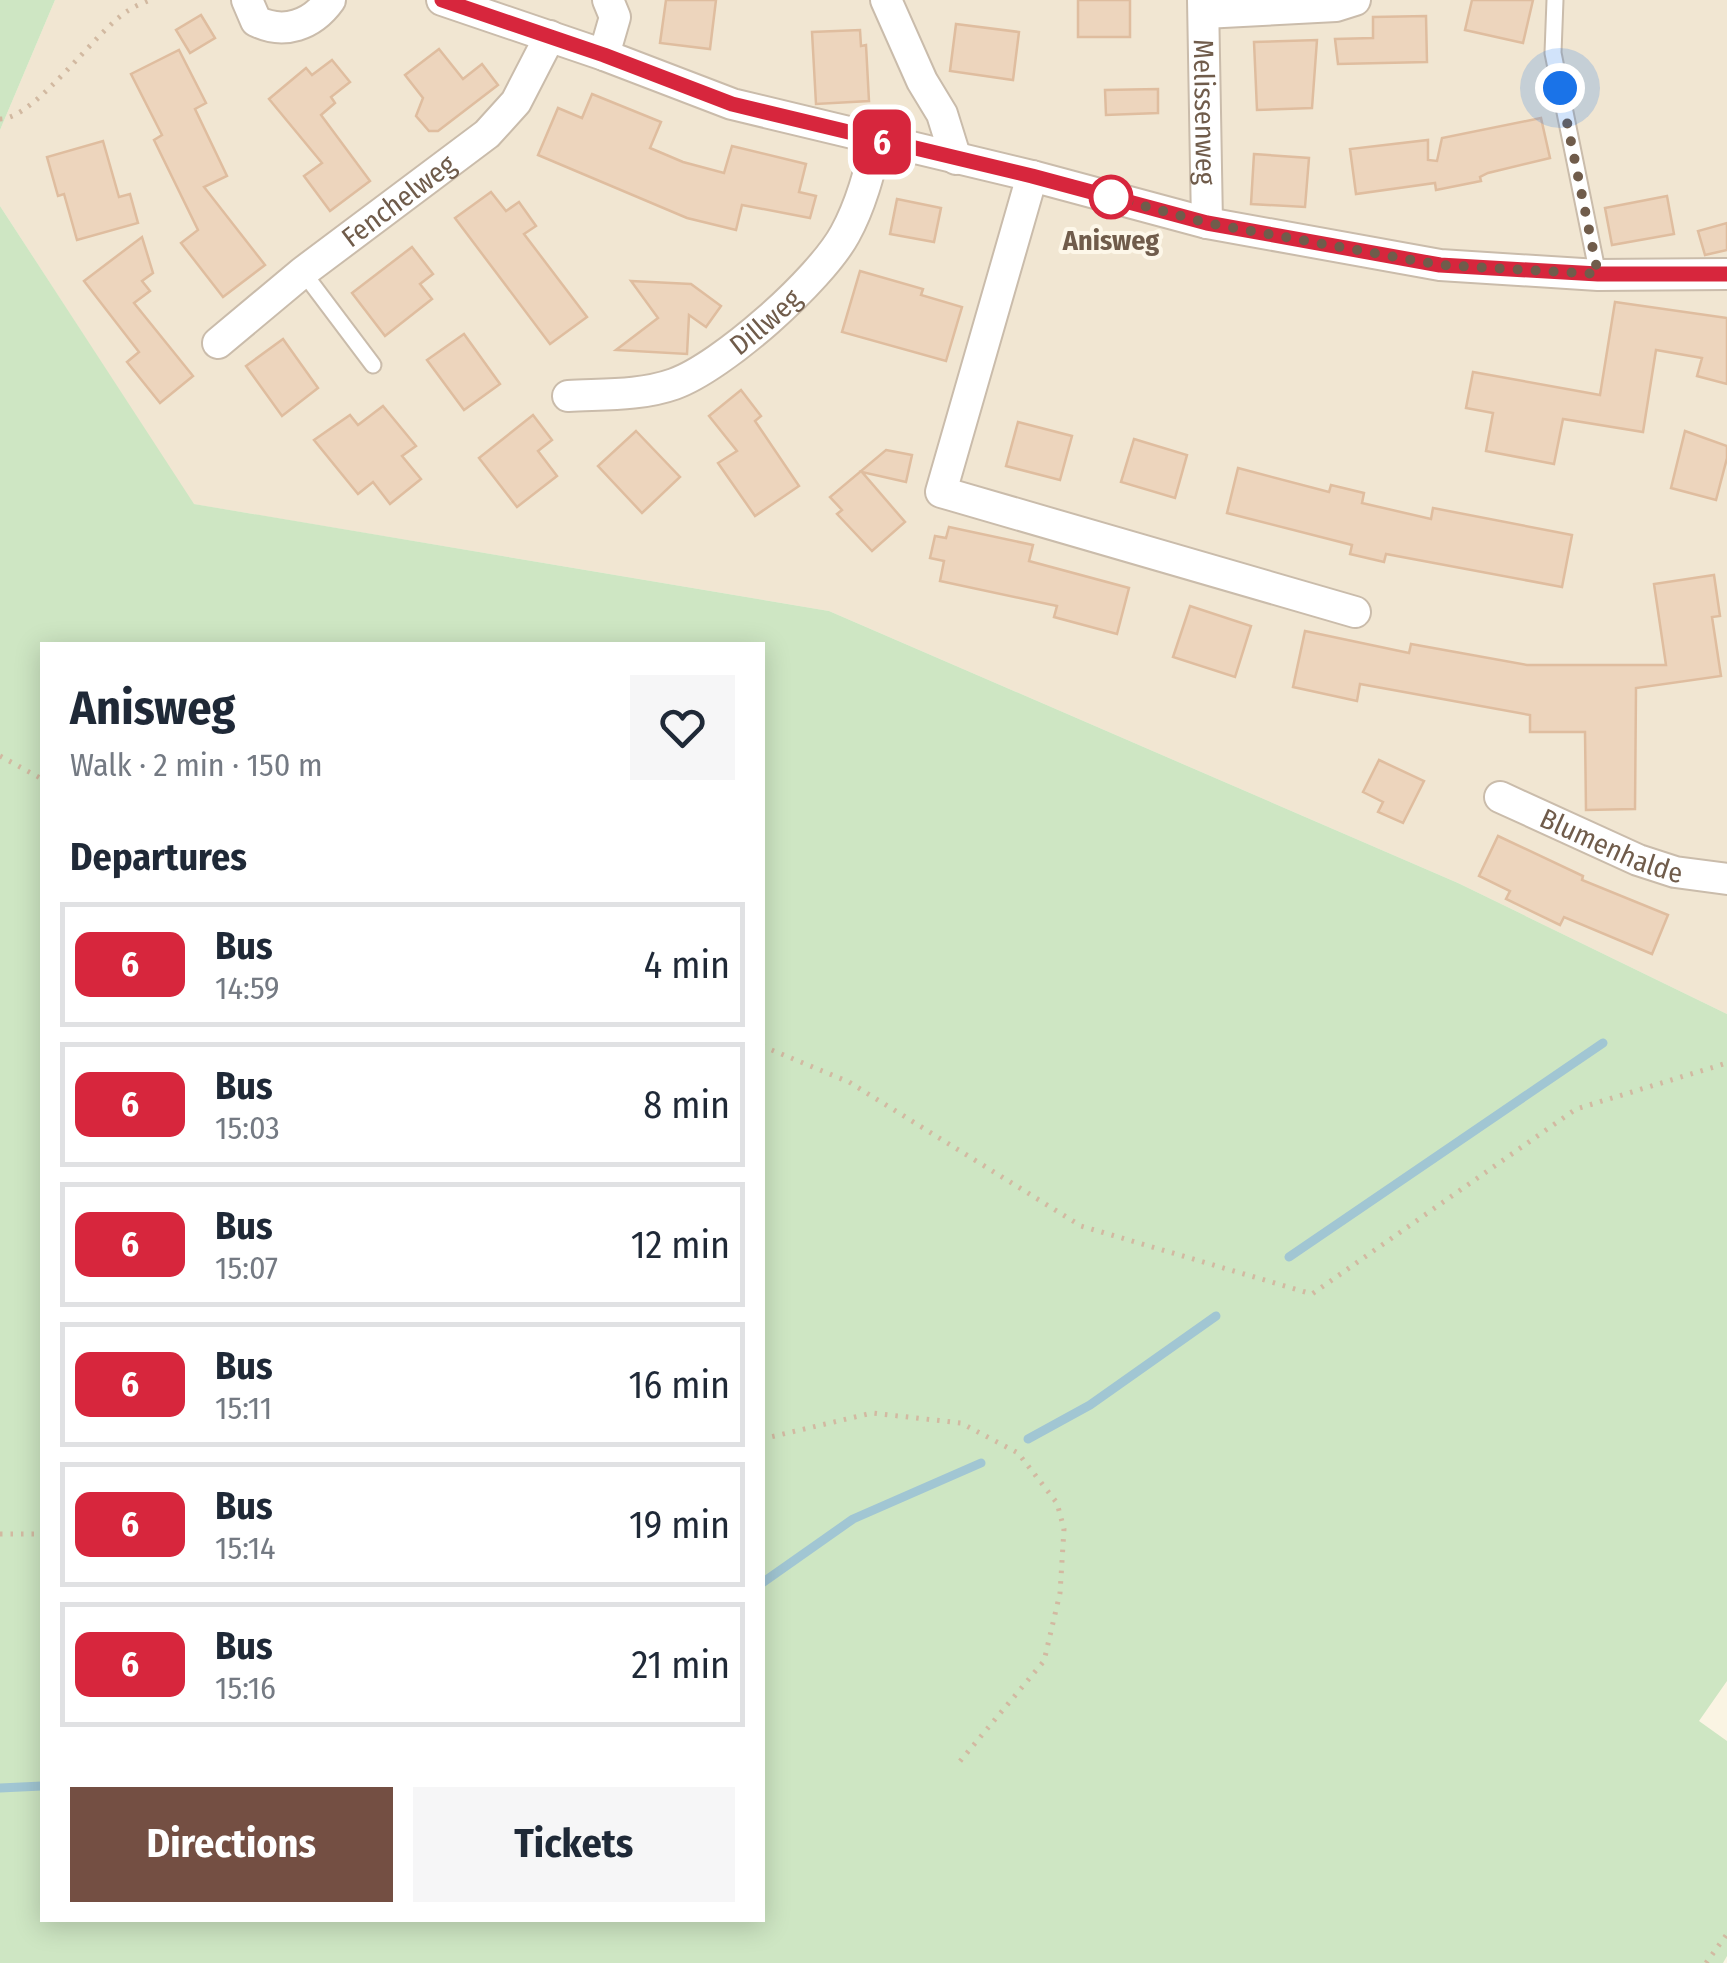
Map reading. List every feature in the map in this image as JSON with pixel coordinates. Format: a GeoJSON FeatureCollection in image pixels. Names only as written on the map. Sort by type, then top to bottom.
{"type":"FeatureCollection","features":[{"type":"Feature","properties":{"kind":"street"},"geometry":{"type":"LineString","coordinates":[[246,0],[256,22],[274,30],[312,18],[330,0]]}},
{"type":"Feature","properties":{"kind":"street"},"geometry":{"type":"LineString","coordinates":[[442,0],[732,104],[1032,176],[1207,223],[1440,265],[1598,274],[1727,274]]}},
{"type":"Feature","properties":{"kind":"street"},"geometry":{"type":"LineString","coordinates":[[604,55],[615,18],[608,0]]}},
{"type":"Feature","properties":{"kind":"street"},"geometry":{"type":"LineString","coordinates":[[886,0],[922,81],[942,114],[956,160]]}},
{"type":"Feature","properties":{"kind":"street"},"geometry":{"type":"LineString","coordinates":[[1204,6],[1336,6],[1355,0]]}},
{"type":"Feature","properties":{"kind":"street","name":"Melissenweg"},"geometry":{"type":"LineString","coordinates":[[1204,6],[1207,223]]}},
{"type":"Feature","properties":{"kind":"street","name":"Fenchelweg"},"geometry":{"type":"LineString","coordinates":[[218,343],[303,272],[487,134],[516,102],[550,36]]}},
{"type":"Feature","properties":{"kind":"street","name":"Dillweg"},"geometry":{"type":"LineString","coordinates":[[568,396],[645,392],[675,384],[702,372],[738,343],[821,268],[844,238],[859,206],[877,140]]}},
{"type":"Feature","properties":{"kind":"street"},"geometry":{"type":"LineString","coordinates":[[1032,176],[941,492],[1355,612]]}},
{"type":"Feature","properties":{"kind":"street","name":"Blumenhalde"},"geometry":{"type":"LineString","coordinates":[[1500,797],[1638,860],[1675,872],[1727,879]]}},
{"type":"Feature","properties":{"kind":"lane"},"geometry":{"type":"LineString","coordinates":[[1555,0],[1553,52],[1598,274]]}},
{"type":"Feature","properties":{"kind":"lane"},"geometry":{"type":"LineString","coordinates":[[303,272],[373,364]]}},
{"type":"Feature","properties":{"kind":"path"},"geometry":{"type":"LineString","coordinates":[[0,119],[10,119],[42,93],[127,10],[150,0]]}},
{"type":"Feature","properties":{"kind":"path"},"geometry":{"type":"LineString","coordinates":[[0,756],[40,778]]}},
{"type":"Feature","properties":{"kind":"path"},"geometry":{"type":"LineString","coordinates":[[765,1047],[849,1082],[1081,1226],[1312,1294],[1576,1109],[1727,1062]]}},
{"type":"Feature","properties":{"kind":"path"},"geometry":{"type":"LineString","coordinates":[[765,1438],[872,1414],[961,1423],[1018,1453],[1057,1503],[1064,1529],[1060,1594],[1044,1661],[956,1766]]}},
{"type":"Feature","properties":{"kind":"path"},"geometry":{"type":"LineString","coordinates":[[0,1534],[40,1534]]}},
{"type":"Feature","properties":{"kind":"path"},"geometry":{"type":"LineString","coordinates":[[1706,1963],[1727,1934]]}},
{"type":"Feature","properties":{"kind":"shaded area"},"geometry":{"type":"Polygon","coordinates":[[[55,0],[1727,0],[1727,1014],[1458,883],[829,611],[193,504],[0,206],[0,130],[55,0]]]}},
{"type":"Feature","properties":{"kind":"green space"},"geometry":{"type":"Polygon","coordinates":[[[0,0],[55,0],[0,130],[0,0]]]}},
{"type":"Feature","properties":{"kind":"green space"},"geometry":{"type":"Polygon","coordinates":[[[0,206],[194,504],[829,611],[1458,883],[1727,1014],[1727,1681],[1699,1721],[1727,1741],[1727,1956],[1723,1963],[0,1963],[0,206]]]}},
{"type":"Feature","properties":{"kind":"building"},"geometry":{"type":"Polygon","coordinates":[[[666,0],[716,0],[710,49],[660,43],[666,0]]]}},
{"type":"Feature","properties":{"kind":"building"},"geometry":{"type":"Polygon","coordinates":[[[1078,0],[1130,0],[1130,37],[1078,37],[1078,0]]]}},
{"type":"Feature","properties":{"kind":"building"},"geometry":{"type":"Polygon","coordinates":[[[1472,0],[1533,0],[1523,43],[1465,30],[1472,0]]]}},
{"type":"Feature","properties":{"kind":"building"},"geometry":{"type":"Polygon","coordinates":[[[201,15],[215,38],[190,53],[176,30],[201,15]]]}},
{"type":"Feature","properties":{"kind":"building"},"geometry":{"type":"Polygon","coordinates":[[[1426,16],[1427,62],[1338,64],[1335,39],[1373,38],[1373,17],[1426,16]]]}},
{"type":"Feature","properties":{"kind":"building"},"geometry":{"type":"Polygon","coordinates":[[[956,24],[1019,32],[1013,80],[950,71],[956,24]]]}},
{"type":"Feature","properties":{"kind":"building"},"geometry":{"type":"Polygon","coordinates":[[[860,30],[861,46],[866,45],[869,101],[816,104],[812,32],[860,30]]]}},
{"type":"Feature","properties":{"kind":"building"},"geometry":{"type":"Polygon","coordinates":[[[1317,40],[1312,108],[1257,110],[1254,42],[1317,40]]]}},
{"type":"Feature","properties":{"kind":"building"},"geometry":{"type":"Polygon","coordinates":[[[439,49],[463,79],[482,64],[498,85],[438,131],[429,131],[416,116],[423,98],[405,75],[439,49]]]}},
{"type":"Feature","properties":{"kind":"building"},"geometry":{"type":"Polygon","coordinates":[[[179,50],[206,103],[195,109],[227,176],[204,187],[265,265],[223,297],[181,243],[198,230],[154,140],[162,135],[131,74],[179,50]]]}},
{"type":"Feature","properties":{"kind":"building"},"geometry":{"type":"Polygon","coordinates":[[[332,60],[350,82],[331,97],[335,103],[321,115],[370,181],[330,211],[304,176],[322,163],[269,99],[306,68],[312,75],[332,60]]]}},
{"type":"Feature","properties":{"kind":"building"},"geometry":{"type":"Polygon","coordinates":[[[1158,89],[1158,113],[1106,115],[1105,90],[1158,89]]]}},
{"type":"Feature","properties":{"kind":"building"},"geometry":{"type":"Polygon","coordinates":[[[592,94],[661,122],[650,148],[683,162],[724,173],[732,146],[806,164],[799,192],[816,196],[810,218],[742,205],[736,230],[687,218],[538,155],[558,108],[582,118],[592,94]]]}},
{"type":"Feature","properties":{"kind":"building"},"geometry":{"type":"Polygon","coordinates":[[[1541,118],[1550,158],[1488,173],[1480,177],[1481,181],[1436,190],[1435,183],[1356,194],[1350,149],[1428,140],[1428,160],[1437,161],[1442,138],[1541,118]]]}},
{"type":"Feature","properties":{"kind":"building"},"geometry":{"type":"Polygon","coordinates":[[[103,141],[119,197],[130,194],[138,223],[77,240],[64,194],[58,196],[47,157],[103,141]]]}},
{"type":"Feature","properties":{"kind":"building"},"geometry":{"type":"Polygon","coordinates":[[[1254,154],[1309,158],[1305,207],[1251,204],[1254,154]]]}},
{"type":"Feature","properties":{"kind":"building"},"geometry":{"type":"Polygon","coordinates":[[[491,192],[506,211],[519,202],[536,226],[524,234],[587,317],[550,344],[455,218],[491,192]]]}},
{"type":"Feature","properties":{"kind":"building"},"geometry":{"type":"Polygon","coordinates":[[[1667,196],[1674,234],[1612,245],[1605,208],[1667,196]]]}},
{"type":"Feature","properties":{"kind":"building"},"geometry":{"type":"Polygon","coordinates":[[[897,199],[941,208],[934,242],[890,234],[897,199]]]}},
{"type":"Feature","properties":{"kind":"building"},"geometry":{"type":"Polygon","coordinates":[[[1727,223],[1727,250],[1705,255],[1698,231],[1727,223]]]}},
{"type":"Feature","properties":{"kind":"building"},"geometry":{"type":"Polygon","coordinates":[[[142,237],[153,273],[142,281],[150,291],[134,303],[193,376],[160,403],[127,362],[139,352],[84,281],[142,237]]]}},
{"type":"Feature","properties":{"kind":"building"},"geometry":{"type":"Polygon","coordinates":[[[412,247],[433,274],[420,284],[432,299],[385,336],[352,293],[412,247]]]}},
{"type":"Feature","properties":{"kind":"building"},"geometry":{"type":"Polygon","coordinates":[[[860,271],[923,289],[921,295],[962,307],[946,361],[842,332],[860,271]]]}},
{"type":"Feature","properties":{"kind":"building"},"geometry":{"type":"Polygon","coordinates":[[[631,281],[691,284],[721,306],[706,327],[689,315],[687,354],[616,350],[658,318],[631,281]]]}},
{"type":"Feature","properties":{"kind":"building"},"geometry":{"type":"Polygon","coordinates":[[[1615,302],[1727,318],[1727,384],[1697,376],[1702,358],[1656,350],[1643,432],[1563,419],[1554,464],[1486,451],[1493,413],[1466,408],[1473,372],[1600,395],[1615,302]]]}},
{"type":"Feature","properties":{"kind":"building"},"geometry":{"type":"Polygon","coordinates":[[[464,334],[500,384],[464,410],[427,360],[464,334]]]}},
{"type":"Feature","properties":{"kind":"building"},"geometry":{"type":"Polygon","coordinates":[[[283,339],[318,388],[282,416],[246,366],[283,339]]]}},
{"type":"Feature","properties":{"kind":"building"},"geometry":{"type":"Polygon","coordinates":[[[741,390],[761,416],[755,421],[799,486],[755,516],[718,463],[737,451],[709,416],[741,390]]]}},
{"type":"Feature","properties":{"kind":"building"},"geometry":{"type":"Polygon","coordinates":[[[383,406],[416,446],[402,456],[421,479],[390,504],[373,482],[358,494],[314,440],[350,415],[358,425],[383,406]]]}},
{"type":"Feature","properties":{"kind":"building"},"geometry":{"type":"Polygon","coordinates":[[[533,415],[552,440],[538,451],[557,476],[517,507],[479,458],[533,415]]]}},
{"type":"Feature","properties":{"kind":"building"},"geometry":{"type":"Polygon","coordinates":[[[1018,422],[1072,436],[1060,480],[1006,466],[1018,422]]]}},
{"type":"Feature","properties":{"kind":"building"},"geometry":{"type":"Polygon","coordinates":[[[636,431],[680,477],[642,513],[598,466],[636,431]]]}},
{"type":"Feature","properties":{"kind":"building"},"geometry":{"type":"Polygon","coordinates":[[[1685,431],[1727,446],[1716,500],[1671,488],[1685,431]]]}},
{"type":"Feature","properties":{"kind":"building"},"geometry":{"type":"Polygon","coordinates":[[[1134,439],[1187,455],[1175,498],[1121,482],[1134,439]]]}},
{"type":"Feature","properties":{"kind":"building"},"geometry":{"type":"Polygon","coordinates":[[[886,450],[912,455],[906,482],[862,472],[905,522],[872,551],[837,514],[842,510],[830,497],[886,450]]]}},
{"type":"Feature","properties":{"kind":"building"},"geometry":{"type":"Polygon","coordinates":[[[1238,468],[1329,492],[1331,485],[1364,493],[1362,503],[1431,519],[1433,508],[1572,535],[1562,587],[1386,554],[1384,562],[1350,554],[1352,545],[1227,513],[1238,468]]]}},
{"type":"Feature","properties":{"kind":"building"},"geometry":{"type":"Polygon","coordinates":[[[949,527],[1033,545],[1029,561],[1129,588],[1117,634],[1054,617],[1057,606],[940,581],[944,561],[930,558],[935,536],[946,538],[949,527]]]}},
{"type":"Feature","properties":{"kind":"building"},"geometry":{"type":"Polygon","coordinates":[[[1714,575],[1720,616],[1712,617],[1721,676],[1636,688],[1635,809],[1586,810],[1585,732],[1530,732],[1530,715],[1360,684],[1357,701],[1293,687],[1305,631],[1409,653],[1411,644],[1527,665],[1666,665],[1654,584],[1714,575]]]}},
{"type":"Feature","properties":{"kind":"building"},"geometry":{"type":"Polygon","coordinates":[[[1190,606],[1251,626],[1235,677],[1173,657],[1190,606]]]}},
{"type":"Feature","properties":{"kind":"building"},"geometry":{"type":"Polygon","coordinates":[[[1379,760],[1424,781],[1403,823],[1378,812],[1383,802],[1363,792],[1379,760]]]}},
{"type":"Feature","properties":{"kind":"building"},"geometry":{"type":"Polygon","coordinates":[[[1498,836],[1583,876],[1582,880],[1668,915],[1652,954],[1564,917],[1560,925],[1506,899],[1510,891],[1479,876],[1498,836]]]}},
{"type":"Feature","properties":{"kind":"waterway"},"geometry":{"type":"LineString","coordinates":[[1289,1257],[1603,1043]]}},
{"type":"Feature","properties":{"kind":"waterway"},"geometry":{"type":"LineString","coordinates":[[1028,1439],[1090,1405],[1216,1316]]}},
{"type":"Feature","properties":{"kind":"waterway"},"geometry":{"type":"LineString","coordinates":[[765,1581],[853,1519],[981,1463]]}},
{"type":"Feature","properties":{"kind":"waterway"},"geometry":{"type":"LineString","coordinates":[[0,1788],[40,1786]]}},
{"type":"Feature","properties":{"kind":"bus line","name":"6"},"geometry":{"type":"LineString","coordinates":[[442,0],[732,104],[1032,176],[1207,223],[1440,265],[1598,274],[1727,274]]}},
{"type":"Feature","properties":{"kind":"place","name":"Anisweg"},"geometry":{"type":"Point","coordinates":[1111,197]}},
{"type":"Feature","properties":{"kind":"route"},"geometry":{"type":"LineString","coordinates":[[1111,197],[1207,223],[1440,265],[1598,274],[1560,88]]}}]}
